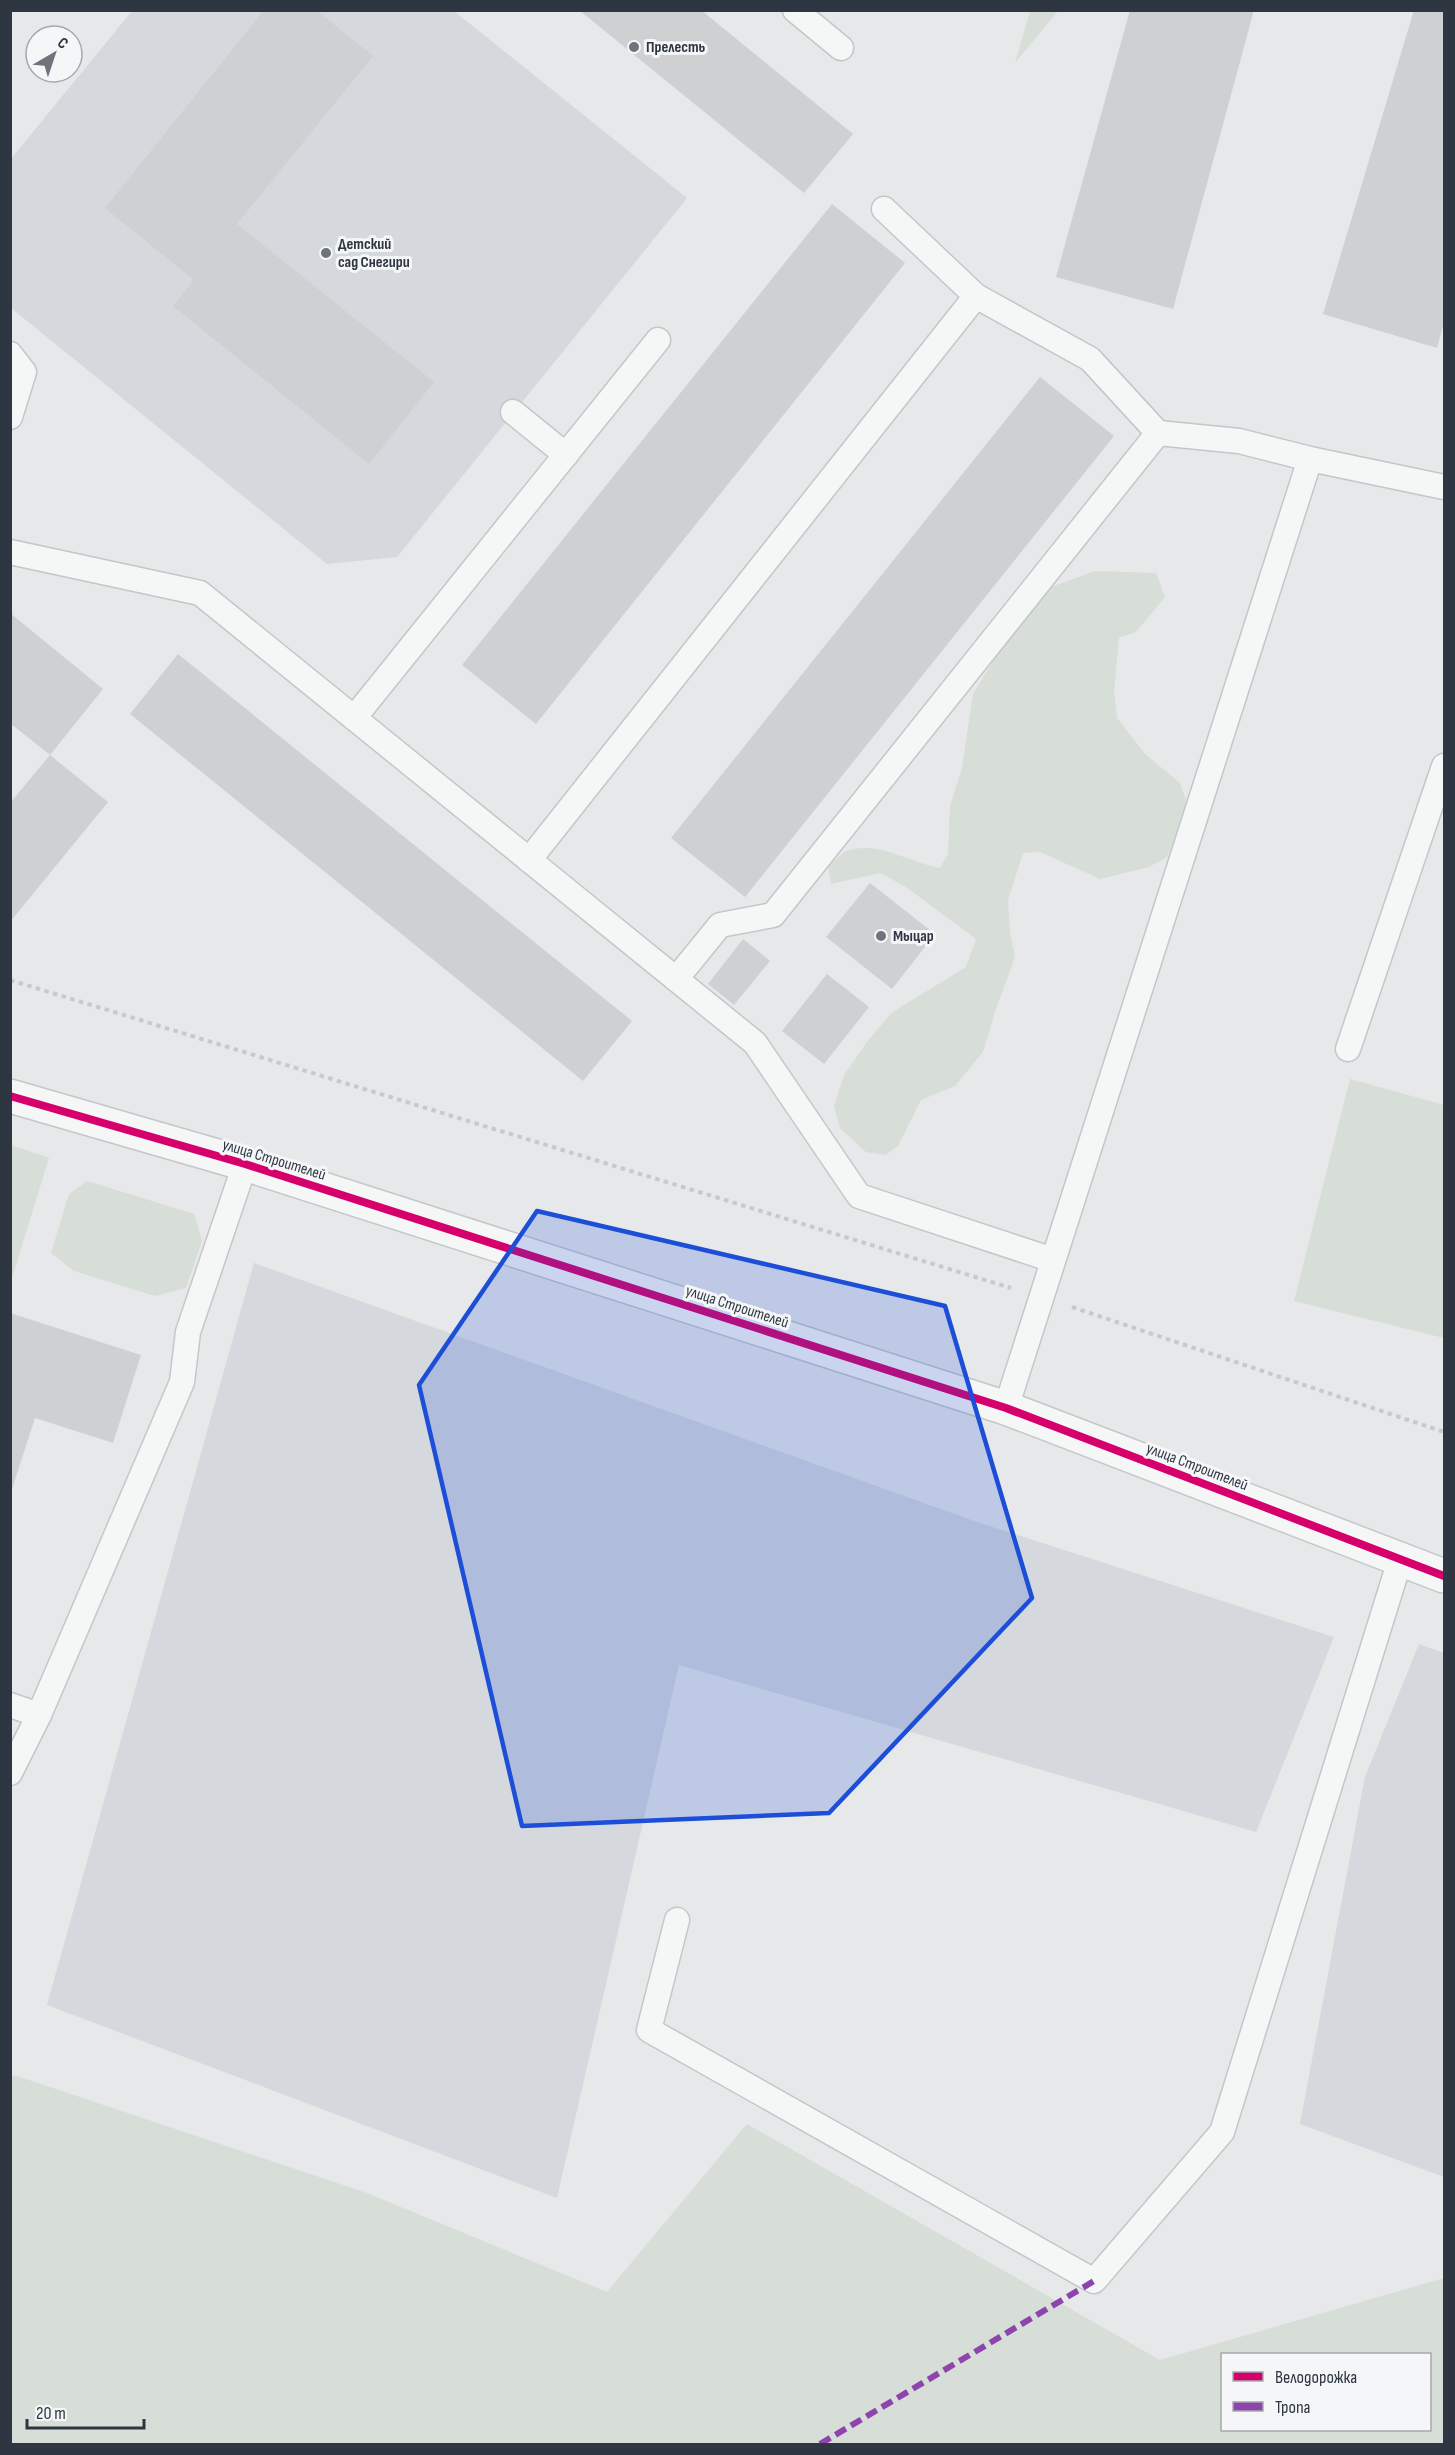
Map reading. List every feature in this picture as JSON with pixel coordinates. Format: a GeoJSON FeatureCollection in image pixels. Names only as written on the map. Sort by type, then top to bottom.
{"type":"FeatureCollection","features":[{"type":"Feature","properties":{"kind":"street","name":"улица Строителей"},"geometry":{"type":"LineString","coordinates":[[10,1096],[245,1164],[1006,1408],[1444,1576]]}},
{"type":"Feature","properties":{"kind":"lane"},"geometry":{"type":"LineString","coordinates":[[795,10],[841,48]]}},
{"type":"Feature","properties":{"kind":"lane"},"geometry":{"type":"LineString","coordinates":[[884,209],[976,296],[1090,359],[1158,433],[1239,441],[1310,459],[1444,487]]}},
{"type":"Feature","properties":{"kind":"lane"},"geometry":{"type":"LineString","coordinates":[[529,860],[976,296]]}},
{"type":"Feature","properties":{"kind":"lane"},"geometry":{"type":"LineString","coordinates":[[354,718],[658,340]]}},
{"type":"Feature","properties":{"kind":"lane"},"geometry":{"type":"LineString","coordinates":[[10,354],[24,372],[10,417]]}},
{"type":"Feature","properties":{"kind":"lane"},"geometry":{"type":"LineString","coordinates":[[513,412],[566,455]]}},
{"type":"Feature","properties":{"kind":"lane"},"geometry":{"type":"LineString","coordinates":[[676,979],[720,925],[773,915],[1158,433]]}},
{"type":"Feature","properties":{"kind":"lane"},"geometry":{"type":"LineString","coordinates":[[1006,1408],[1310,459]]}},
{"type":"Feature","properties":{"kind":"lane"},"geometry":{"type":"LineString","coordinates":[[10,552],[200,593],[755,1043],[859,1196],[1053,1260]]}},
{"type":"Feature","properties":{"kind":"lane"},"geometry":{"type":"LineString","coordinates":[[1348,1049],[1444,766]]}},
{"type":"Feature","properties":{"kind":"lane"},"geometry":{"type":"LineString","coordinates":[[10,1773],[39,1715],[182,1382],[188,1332],[245,1164]]}},
{"type":"Feature","properties":{"kind":"lane"},"geometry":{"type":"LineString","coordinates":[[677,1920],[649,2030],[1094,2281],[1222,2132],[1400,1560]]}},
{"type":"Feature","properties":{"kind":"lane"},"geometry":{"type":"LineString","coordinates":[[10,1705],[39,1715]]}},
{"type":"Feature","properties":{"kind":"path"},"geometry":{"type":"LineString","coordinates":[[10,980],[1042,1297],[1444,1432]]}},
{"type":"Feature","properties":{"kind":"highlighted area"},"geometry":{"type":"Polygon","coordinates":[[[537,1211],[945,1306],[1032,1598],[829,1813],[522,1826],[419,1385],[537,1211]]]}},
{"type":"Feature","properties":{"kind":"shaded area","name":"Детский сад Снегири"},"geometry":{"type":"Polygon","coordinates":[[[132,11],[454,11],[687,198],[397,557],[327,564],[11,308],[10,160],[72,84],[84,84],[84,70],[132,11]]]}},
{"type":"Feature","properties":{"kind":"shaded area"},"geometry":{"type":"Polygon","coordinates":[[[1030,11],[1058,11],[1015,63],[1030,11]]]}},
{"type":"Feature","properties":{"kind":"shaded area"},"geometry":{"type":"Polygon","coordinates":[[[1095,571],[1156,573],[1165,597],[1136,632],[1119,638],[1114,691],[1117,718],[1146,755],[1180,783],[1189,809],[1167,857],[1149,867],[1100,879],[1040,852],[1023,853],[1008,900],[1010,933],[1015,957],[983,1052],[955,1086],[921,1100],[898,1146],[885,1155],[866,1152],[840,1128],[834,1106],[844,1075],[891,1013],[966,967],[976,939],[906,887],[880,873],[831,884],[828,866],[847,851],[870,848],[940,868],[948,854],[950,806],[962,768],[973,694],[1009,635],[1051,587],[1095,571]]]}},
{"type":"Feature","properties":{"kind":"shaded area"},"geometry":{"type":"Polygon","coordinates":[[[1350,1079],[1444,1105],[1444,1338],[1294,1301],[1350,1079]]]}},
{"type":"Feature","properties":{"kind":"shaded area"},"geometry":{"type":"Polygon","coordinates":[[[10,1145],[49,1158],[11,1281],[10,1145]]]}},
{"type":"Feature","properties":{"kind":"shaded area"},"geometry":{"type":"Polygon","coordinates":[[[87,1181],[194,1214],[202,1241],[186,1288],[155,1296],[74,1271],[51,1253],[69,1194],[87,1181]]]}},
{"type":"Feature","properties":{"kind":"shaded area"},"geometry":{"type":"Polygon","coordinates":[[[254,1263],[980,1523],[1334,1637],[1256,1832],[679,1665],[557,2198],[47,2005],[254,1263]]]}},
{"type":"Feature","properties":{"kind":"shaded area"},"geometry":{"type":"Polygon","coordinates":[[[1419,1644],[1444,1653],[1444,2177],[1300,2124],[1365,1777],[1419,1644]]]}},
{"type":"Feature","properties":{"kind":"shaded area"},"geometry":{"type":"Polygon","coordinates":[[[14,2075],[367,2193],[607,2292],[747,2124],[1160,2360],[1444,2278],[1444,2444],[11,2444],[10,2079],[14,2075]]]}},
{"type":"Feature","properties":{"kind":"building"},"geometry":{"type":"Polygon","coordinates":[[[264,10],[316,10],[373,56],[237,224],[434,382],[369,464],[173,306],[194,280],[105,208],[264,10]]]}},
{"type":"Feature","properties":{"kind":"building"},"geometry":{"type":"Polygon","coordinates":[[[579,10],[701,10],[853,134],[804,193],[579,10]]]}},
{"type":"Feature","properties":{"kind":"building"},"geometry":{"type":"Polygon","coordinates":[[[1130,10],[1254,10],[1173,309],[1056,277],[1130,10]]]}},
{"type":"Feature","properties":{"kind":"building"},"geometry":{"type":"Polygon","coordinates":[[[1414,10],[1444,10],[1444,322],[1437,348],[1323,314],[1414,10]]]}},
{"type":"Feature","properties":{"kind":"building"},"geometry":{"type":"Polygon","coordinates":[[[832,204],[905,263],[536,724],[462,665],[832,204]]]}},
{"type":"Feature","properties":{"kind":"building"},"geometry":{"type":"Polygon","coordinates":[[[1040,377],[1114,436],[745,897],[671,838],[1040,377]]]}},
{"type":"Feature","properties":{"kind":"building"},"geometry":{"type":"Polygon","coordinates":[[[10,613],[103,689],[50,755],[10,723],[10,613]]]}},
{"type":"Feature","properties":{"kind":"building"},"geometry":{"type":"Polygon","coordinates":[[[178,654],[632,1021],[583,1081],[130,714],[178,654]]]}},
{"type":"Feature","properties":{"kind":"building"},"geometry":{"type":"Polygon","coordinates":[[[50,755],[108,802],[10,922],[10,803],[50,755]]]}},
{"type":"Feature","properties":{"kind":"building","name":"Мыцар"},"geometry":{"type":"Polygon","coordinates":[[[870,883],[935,934],[892,989],[826,937],[870,883]]]}},
{"type":"Feature","properties":{"kind":"building"},"geometry":{"type":"Polygon","coordinates":[[[743,939],[770,961],[734,1005],[708,984],[743,939]]]}},
{"type":"Feature","properties":{"kind":"building"},"geometry":{"type":"Polygon","coordinates":[[[827,974],[869,1007],[824,1064],[782,1031],[827,974]]]}},
{"type":"Feature","properties":{"kind":"building"},"geometry":{"type":"Polygon","coordinates":[[[10,1313],[141,1355],[113,1443],[35,1418],[11,1492],[10,1313]]]}},
{"type":"Feature","properties":{"kind":"marked path"},"geometry":{"type":"LineString","coordinates":[[820,2444],[1094,2281]]}},
{"type":"Feature","properties":{"kind":"cycle path"},"geometry":{"type":"LineString","coordinates":[[10,1096],[245,1164],[1006,1408],[1444,1576]]}},
{"type":"Feature","properties":{"kind":"place","name":"Прелесть"},"geometry":{"type":"Point","coordinates":[634,47]}},
{"type":"Feature","properties":{"kind":"place","name":"Детский сад Снегири"},"geometry":{"type":"Point","coordinates":[326,253]}},
{"type":"Feature","properties":{"kind":"place","name":"Мыцар"},"geometry":{"type":"Point","coordinates":[881,936]}}]}
